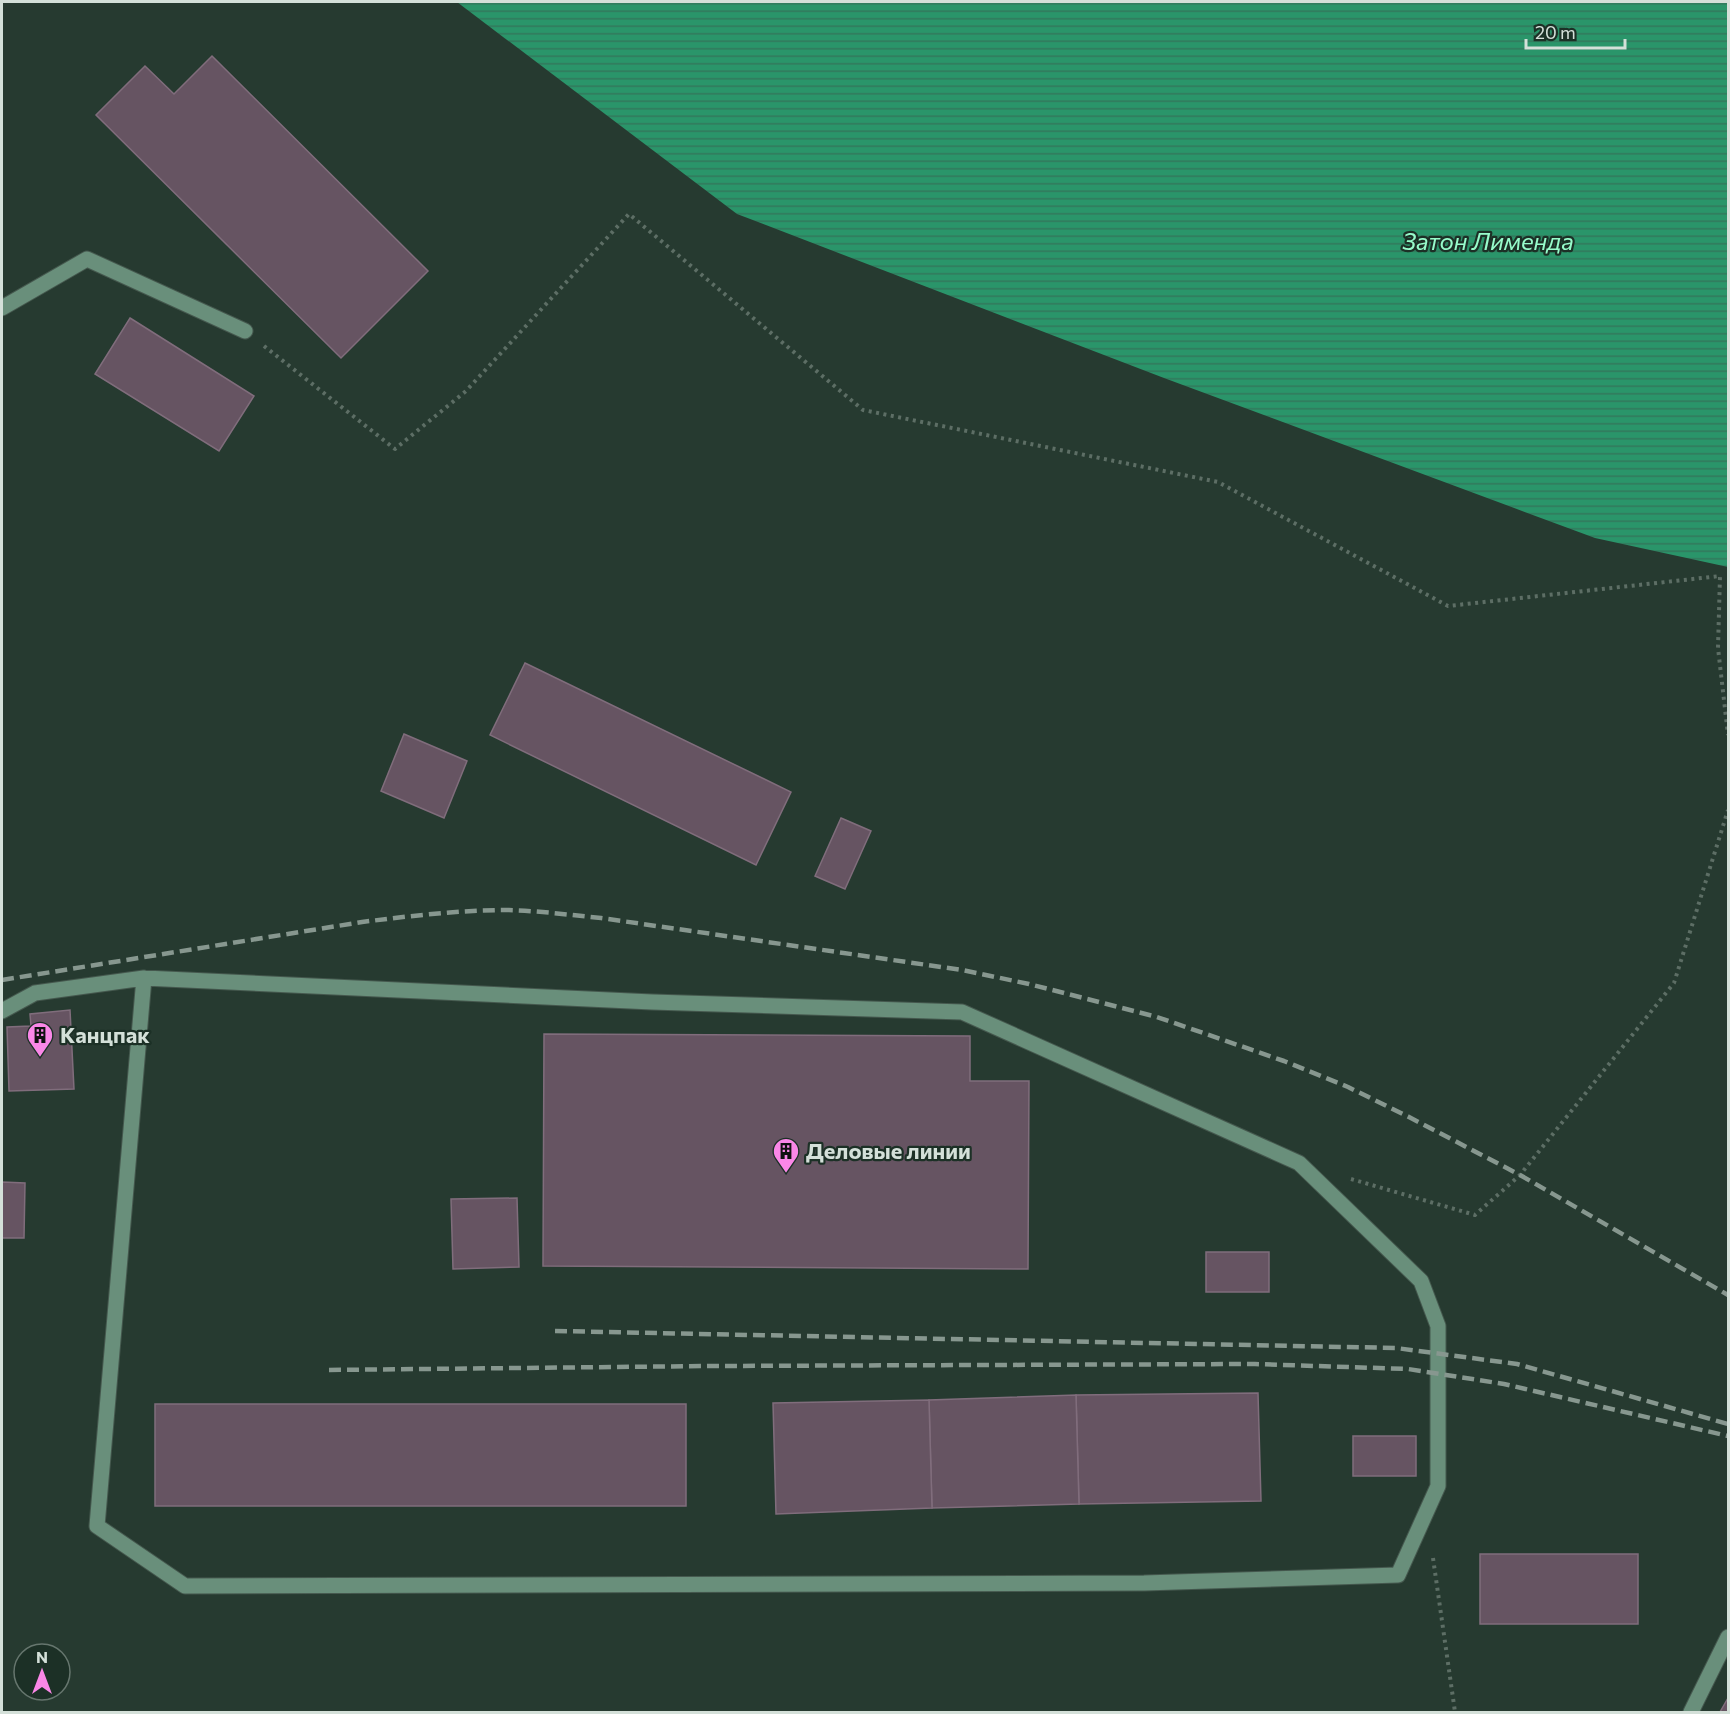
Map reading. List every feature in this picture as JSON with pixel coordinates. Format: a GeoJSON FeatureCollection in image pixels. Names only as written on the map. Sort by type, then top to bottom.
{"type":"FeatureCollection","features":[{"type":"Feature","properties":{"kind":"lane"},"geometry":{"type":"LineString","coordinates":[[2,308],[87,259],[245,331]]}},
{"type":"Feature","properties":{"kind":"lane"},"geometry":{"type":"LineString","coordinates":[[2,1011],[35,993],[144,978],[652,1002],[962,1012],[1299,1163],[1421,1281],[1438,1326],[1438,1486],[1398,1575],[1144,1583],[185,1586],[97,1526],[144,978]]}},
{"type":"Feature","properties":{"kind":"lane"},"geometry":{"type":"LineString","coordinates":[[1691,1713],[1728,1637]]}},
{"type":"Feature","properties":{"kind":"path"},"geometry":{"type":"LineString","coordinates":[[245,331],[395,449],[466,391],[628,214],[863,410],[1218,482],[1448,606],[1720,576],[1718,648],[1728,735]]}},
{"type":"Feature","properties":{"kind":"path"},"geometry":{"type":"LineString","coordinates":[[1343,1176],[1475,1215],[1520,1175],[1674,983],[1728,810]]}},
{"type":"Feature","properties":{"kind":"path"},"geometry":{"type":"LineString","coordinates":[[1426,1513],[1455,1713]]}},
{"type":"Feature","properties":{"kind":"water","name":"Затон Лименда"},"geometry":{"type":"Polygon","coordinates":[[[457,2],[1728,2],[1728,567],[1595,538],[1164,378],[737,214],[457,2]]]}},
{"type":"Feature","properties":{"kind":"building"},"geometry":{"type":"Polygon","coordinates":[[[212,56],[428,271],[341,358],[96,115],[145,66],[174,94],[212,56]]]}},
{"type":"Feature","properties":{"kind":"building"},"geometry":{"type":"Polygon","coordinates":[[[130,318],[254,396],[219,451],[95,374],[130,318]]]}},
{"type":"Feature","properties":{"kind":"building"},"geometry":{"type":"Polygon","coordinates":[[[525,663],[791,792],[756,865],[490,735],[525,663]]]}},
{"type":"Feature","properties":{"kind":"building"},"geometry":{"type":"Polygon","coordinates":[[[404,734],[467,761],[444,818],[381,791],[404,734]]]}},
{"type":"Feature","properties":{"kind":"building"},"geometry":{"type":"Polygon","coordinates":[[[841,818],[871,831],[845,889],[815,876],[841,818]]]}},
{"type":"Feature","properties":{"kind":"building","name":"Канцпак"},"geometry":{"type":"Polygon","coordinates":[[[70,1010],[74,1089],[9,1091],[7,1027],[31,1026],[30,1014],[70,1010]]]}},
{"type":"Feature","properties":{"kind":"building","name":"Деловые линии"},"geometry":{"type":"Polygon","coordinates":[[[544,1034],[970,1036],[970,1081],[1029,1081],[1028,1269],[543,1266],[544,1034]]]}},
{"type":"Feature","properties":{"kind":"building"},"geometry":{"type":"Polygon","coordinates":[[[2,1182],[25,1183],[24,1238],[2,1238],[2,1182]]]}},
{"type":"Feature","properties":{"kind":"building"},"geometry":{"type":"Polygon","coordinates":[[[517,1198],[519,1267],[453,1269],[451,1199],[517,1198]]]}},
{"type":"Feature","properties":{"kind":"building"},"geometry":{"type":"Polygon","coordinates":[[[1206,1252],[1269,1252],[1269,1292],[1206,1292],[1206,1252]]]}},
{"type":"Feature","properties":{"kind":"building"},"geometry":{"type":"Polygon","coordinates":[[[1258,1393],[1261,1501],[1079,1504],[1076,1395],[1258,1393]]]}},
{"type":"Feature","properties":{"kind":"building"},"geometry":{"type":"Polygon","coordinates":[[[1076,1395],[1079,1504],[932,1508],[929,1400],[1076,1395]]]}},
{"type":"Feature","properties":{"kind":"building"},"geometry":{"type":"Polygon","coordinates":[[[929,1400],[932,1508],[776,1514],[773,1403],[929,1400]]]}},
{"type":"Feature","properties":{"kind":"building"},"geometry":{"type":"Polygon","coordinates":[[[155,1404],[686,1404],[686,1506],[155,1506],[155,1404]]]}},
{"type":"Feature","properties":{"kind":"building"},"geometry":{"type":"Polygon","coordinates":[[[1353,1436],[1416,1436],[1416,1476],[1353,1476],[1353,1436]]]}},
{"type":"Feature","properties":{"kind":"building"},"geometry":{"type":"Polygon","coordinates":[[[1480,1554],[1638,1554],[1638,1624],[1480,1624],[1480,1554]]]}},
{"type":"Feature","properties":{"kind":"building"},"geometry":{"type":"Polygon","coordinates":[[[1728,1698],[1728,1712],[1720,1712],[1728,1698]]]}},
{"type":"Feature","properties":{"kind":"railway"},"geometry":{"type":"LineString","coordinates":[[2,980],[362,922],[491,910],[544,912],[601,918],[962,970],[1029,984],[1157,1017],[1284,1061],[1348,1087],[1520,1175],[1728,1295]]}},
{"type":"Feature","properties":{"kind":"railway"},"geometry":{"type":"LineString","coordinates":[[555,1331],[1396,1348],[1517,1364],[1728,1424]]}},
{"type":"Feature","properties":{"kind":"railway"},"geometry":{"type":"LineString","coordinates":[[329,1370],[1255,1364],[1408,1369],[1504,1384],[1728,1436]]}},
{"type":"Feature","properties":{"kind":"place","name":"Канцпак"},"geometry":{"type":"Point","coordinates":[40,1058]}},
{"type":"Feature","properties":{"kind":"place","name":"Деловые линии"},"geometry":{"type":"Point","coordinates":[786,1174]}}]}
